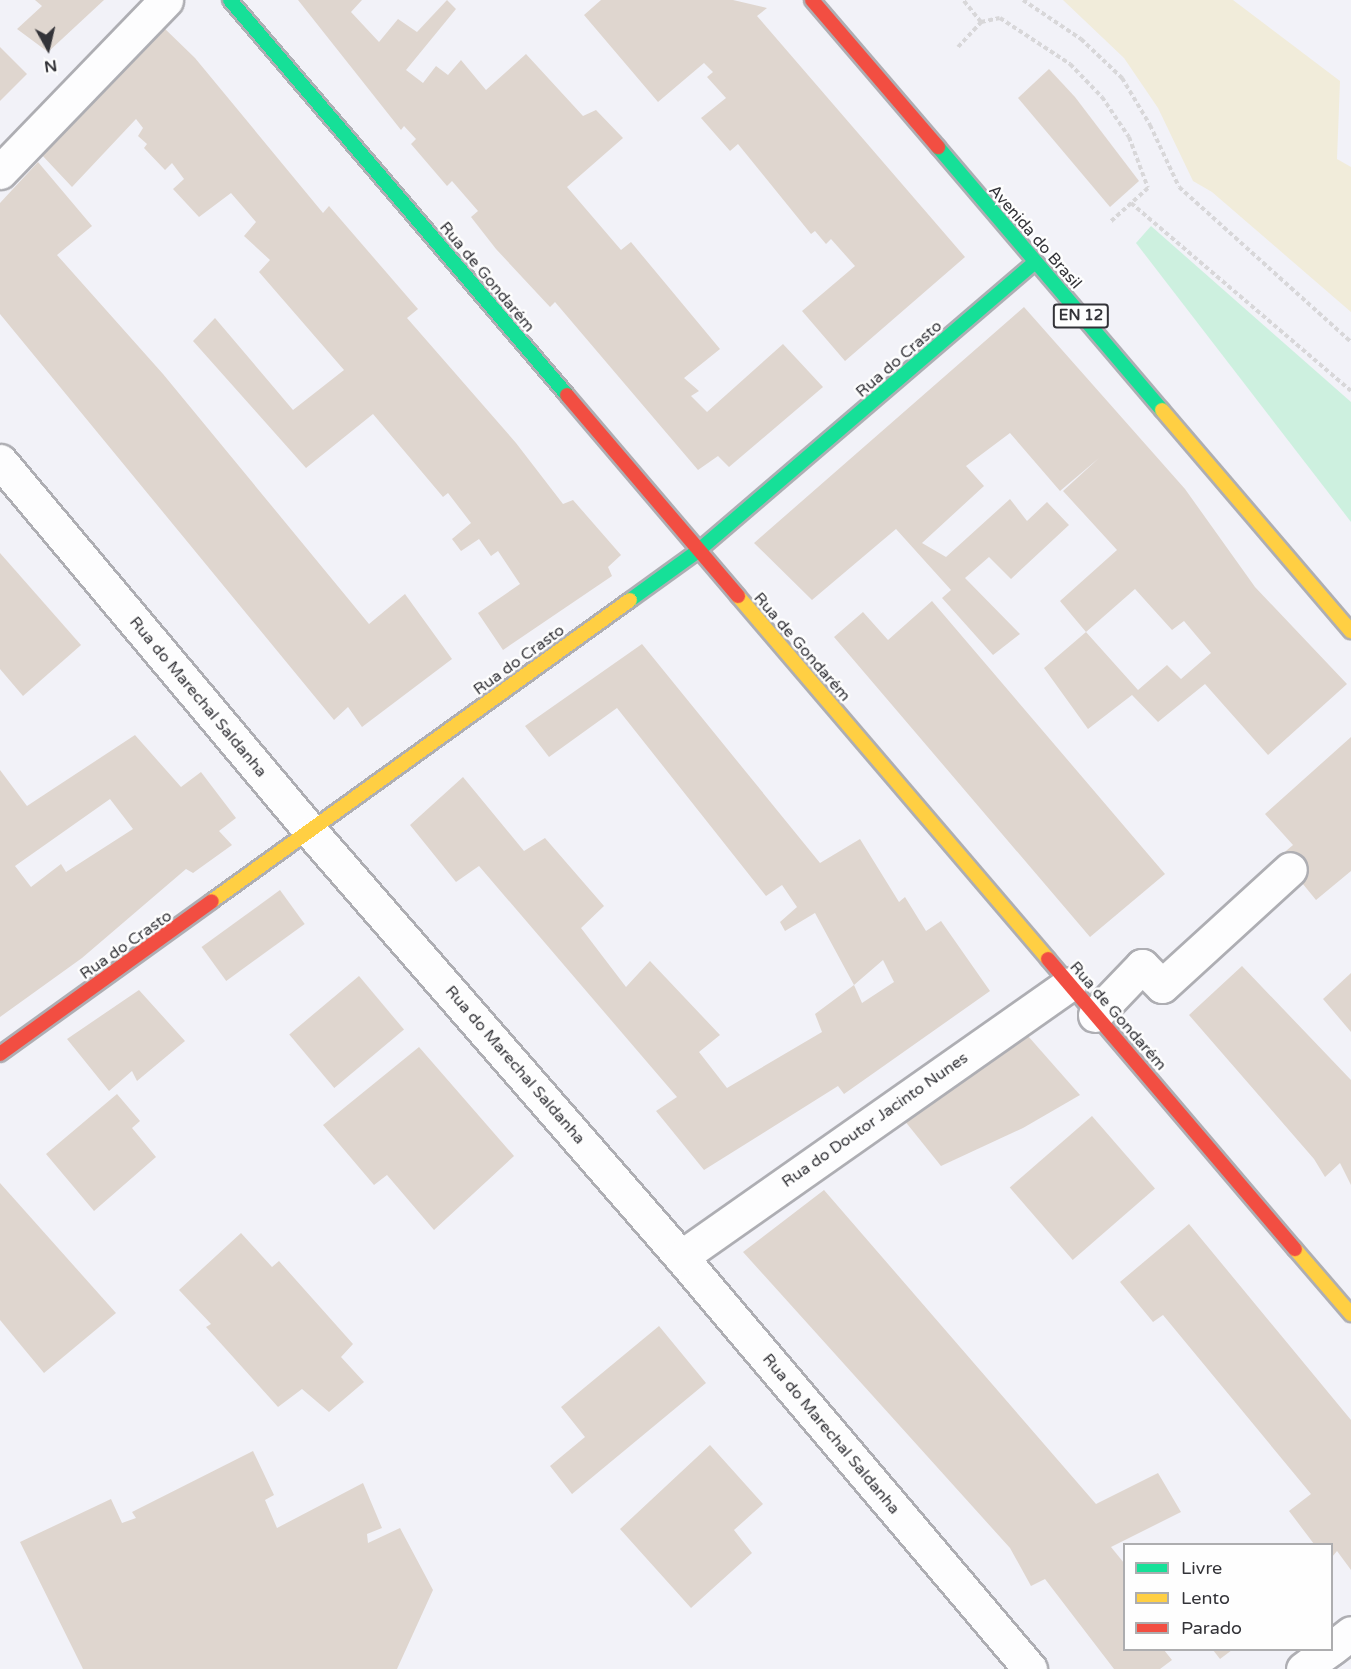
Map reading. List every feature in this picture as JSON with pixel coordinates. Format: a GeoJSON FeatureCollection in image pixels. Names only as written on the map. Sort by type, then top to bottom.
{"type":"FeatureCollection","features":[{"type":"Feature","properties":{"kind":"street"},"geometry":{"type":"LineString","coordinates":[[0,172],[166,0]]}},
{"type":"Feature","properties":{"kind":"street","name":"Rua de Gondarém"},"geometry":{"type":"LineString","coordinates":[[230,0],[1351,1314]]}},
{"type":"Feature","properties":{"kind":"street","name":"Avenida do Brasil"},"geometry":{"type":"LineString","coordinates":[[812,0],[1351,631]]}},
{"type":"Feature","properties":{"kind":"street","name":"Rua do Crasto"},"geometry":{"type":"LineString","coordinates":[[0,1054],[312,833],[698,551],[1035,262]]}},
{"type":"Feature","properties":{"kind":"street","name":"Rua do Marechal Saldanha"},"geometry":{"type":"LineString","coordinates":[[0,461],[312,833],[681,1257],[1030,1669]]}},
{"type":"Feature","properties":{"kind":"street"},"geometry":{"type":"LineString","coordinates":[[1095,1015],[1142,966],[1162,986],[1290,869]]}},
{"type":"Feature","properties":{"kind":"street","name":"Rua do Doutor Jacinto Nunes"},"geometry":{"type":"LineString","coordinates":[[681,1257],[1069,984]]}},
{"type":"Feature","properties":{"kind":"street"},"geometry":{"type":"LineString","coordinates":[[1333,1647],[1351,1633]]}},
{"type":"Feature","properties":{"kind":"street"},"geometry":{"type":"LineString","coordinates":[[1303,1669],[1327,1651]]}},
{"type":"Feature","properties":{"kind":"path"},"geometry":{"type":"LineString","coordinates":[[963,0],[981,22]]}},
{"type":"Feature","properties":{"kind":"path"},"geometry":{"type":"LineString","coordinates":[[1023,0],[1081,39],[1122,78],[1150,125],[1179,188],[1351,342]]}},
{"type":"Feature","properties":{"kind":"path"},"geometry":{"type":"LineString","coordinates":[[958,47],[981,22],[1000,18],[1027,33],[1070,64],[1102,97],[1129,137],[1148,188],[1109,223]]}},
{"type":"Feature","properties":{"kind":"path"},"geometry":{"type":"LineString","coordinates":[[1131,203],[1351,391]]}},
{"type":"Feature","properties":{"kind":"green space"},"geometry":{"type":"Polygon","coordinates":[[[1151,226],[1351,402],[1351,522],[1136,243],[1151,226]]]}},
{"type":"Feature","properties":{"kind":"sand"},"geometry":{"type":"Polygon","coordinates":[[[1063,0],[1233,0],[1340,81],[1337,159],[1351,167],[1351,312],[1212,192],[1193,181],[1158,108],[1124,58],[1063,0]]]}},
{"type":"Feature","properties":{"kind":"building"},"geometry":{"type":"Polygon","coordinates":[[[35,0],[104,0],[48,52],[17,29],[42,6],[35,0]]]}},
{"type":"Feature","properties":{"kind":"building"},"geometry":{"type":"Polygon","coordinates":[[[298,0],[362,0],[351,12],[379,42],[398,19],[417,32],[447,0],[456,9],[406,70],[423,83],[436,66],[448,75],[461,60],[486,90],[526,54],[583,116],[596,110],[623,138],[567,187],[621,250],[631,242],[720,349],[684,378],[699,391],[691,396],[707,412],[783,344],[823,387],[729,467],[718,456],[698,470],[555,302],[550,307],[496,249],[471,217],[478,211],[452,181],[447,186],[411,144],[416,139],[404,126],[401,130],[298,0]]]}},
{"type":"Feature","properties":{"kind":"building"},"geometry":{"type":"Polygon","coordinates":[[[601,0],[733,0],[767,8],[757,16],[965,257],[845,361],[802,311],[855,266],[831,239],[826,244],[815,231],[811,234],[738,144],[730,151],[701,118],[726,98],[707,77],[713,72],[704,63],[658,102],[584,15],[601,0]]]}},
{"type":"Feature","properties":{"kind":"building"},"geometry":{"type":"Polygon","coordinates":[[[161,25],[195,58],[323,213],[329,206],[418,309],[407,318],[516,443],[563,504],[573,500],[621,555],[608,567],[612,576],[503,650],[478,613],[520,584],[498,551],[491,556],[479,539],[461,551],[452,539],[471,523],[448,493],[443,497],[373,414],[306,468],[193,341],[215,318],[293,410],[344,370],[259,272],[270,260],[244,236],[256,222],[231,193],[199,217],[173,189],[184,179],[172,163],[165,170],[144,148],[147,144],[138,136],[143,128],[136,119],[72,187],[40,153],[161,25]]]}},
{"type":"Feature","properties":{"kind":"building"},"geometry":{"type":"Polygon","coordinates":[[[0,47],[27,74],[0,101],[0,47]]]}},
{"type":"Feature","properties":{"kind":"building"},"geometry":{"type":"Polygon","coordinates":[[[1049,69],[1075,97],[1139,181],[1110,207],[1018,98],[1049,69]]]}},
{"type":"Feature","properties":{"kind":"building"},"geometry":{"type":"Polygon","coordinates":[[[38,162],[92,226],[57,255],[163,374],[369,624],[405,594],[452,659],[362,727],[348,707],[334,720],[0,314],[0,203],[38,162]]]}},
{"type":"Feature","properties":{"kind":"building"},"geometry":{"type":"Polygon","coordinates":[[[1024,307],[1185,489],[1255,587],[1347,684],[1268,755],[1205,684],[1158,722],[1132,695],[1088,729],[1044,668],[1086,632],[1060,601],[1117,550],[1063,491],[1099,458],[1060,491],[1010,433],[966,466],[984,486],[922,543],[946,557],[1010,499],[1027,521],[1047,502],[1069,525],[1011,579],[989,557],[965,578],[1020,634],[993,655],[942,598],[951,590],[896,529],[812,600],[754,543],[1024,307]],[[1135,589],[1086,632],[1138,690],[1167,665],[1181,679],[1211,653],[1184,621],[1172,630],[1135,589]]]}},
{"type":"Feature","properties":{"kind":"building"},"geometry":{"type":"Polygon","coordinates":[[[0,553],[81,645],[23,696],[0,669],[0,553]]]}},
{"type":"Feature","properties":{"kind":"building"},"geometry":{"type":"Polygon","coordinates":[[[932,601],[1165,874],[1090,937],[834,637],[863,612],[888,640],[932,601]]]}},
{"type":"Feature","properties":{"kind":"building"},"geometry":{"type":"Polygon","coordinates":[[[642,644],[820,863],[860,839],[899,902],[905,897],[926,931],[941,921],[990,991],[844,1094],[838,1086],[704,1170],[656,1111],[677,1097],[479,866],[456,882],[410,825],[463,777],[524,851],[545,838],[604,906],[581,928],[626,987],[650,961],[720,1035],[699,1052],[727,1088],[822,1032],[815,1014],[854,985],[815,913],[785,931],[780,922],[797,907],[782,885],[766,896],[617,708],[549,757],[525,726],[642,644]],[[883,960],[854,985],[862,1003],[894,982],[883,960]]]}},
{"type":"Feature","properties":{"kind":"building"},"geometry":{"type":"Polygon","coordinates":[[[135,735],[181,787],[201,772],[236,818],[219,831],[232,845],[193,873],[186,869],[82,958],[0,1017],[0,770],[27,806],[135,735]],[[110,799],[15,866],[31,887],[61,864],[66,872],[133,829],[110,799]]]}},
{"type":"Feature","properties":{"kind":"building"},"geometry":{"type":"Polygon","coordinates":[[[1351,737],[1351,871],[1316,900],[1280,856],[1293,845],[1265,814],[1351,737]]]}},
{"type":"Feature","properties":{"kind":"building"},"geometry":{"type":"Polygon","coordinates":[[[280,890],[305,924],[226,981],[202,947],[280,890]]]}},
{"type":"Feature","properties":{"kind":"building"},"geometry":{"type":"Polygon","coordinates":[[[1242,966],[1351,1080],[1351,1185],[1340,1163],[1325,1177],[1314,1159],[1189,1015],[1242,966]]]}},
{"type":"Feature","properties":{"kind":"building"},"geometry":{"type":"Polygon","coordinates":[[[1351,973],[1351,1032],[1323,999],[1351,973]]]}},
{"type":"Feature","properties":{"kind":"building"},"geometry":{"type":"Polygon","coordinates":[[[359,976],[404,1030],[334,1088],[289,1034],[359,976]]]}},
{"type":"Feature","properties":{"kind":"building"},"geometry":{"type":"Polygon","coordinates":[[[139,990],[185,1041],[137,1081],[132,1071],[109,1091],[67,1039],[139,990]]]}},
{"type":"Feature","properties":{"kind":"building"},"geometry":{"type":"Polygon","coordinates":[[[1028,1036],[1080,1095],[1023,1128],[941,1166],[900,1115],[1028,1036]]]}},
{"type":"Feature","properties":{"kind":"building"},"geometry":{"type":"Polygon","coordinates":[[[419,1047],[514,1156],[434,1230],[387,1175],[374,1185],[323,1125],[419,1047]]]}},
{"type":"Feature","properties":{"kind":"building"},"geometry":{"type":"Polygon","coordinates":[[[117,1094],[140,1121],[132,1128],[156,1157],[94,1211],[46,1154],[117,1094]]]}},
{"type":"Feature","properties":{"kind":"building"},"geometry":{"type":"Polygon","coordinates":[[[1092,1116],[1155,1188],[1073,1260],[1010,1188],[1092,1116]]]}},
{"type":"Feature","properties":{"kind":"building"},"geometry":{"type":"Polygon","coordinates":[[[0,1183],[116,1313],[44,1373],[0,1320],[0,1183]]]}},
{"type":"Feature","properties":{"kind":"building"},"geometry":{"type":"Polygon","coordinates":[[[824,1190],[1096,1504],[1158,1473],[1181,1512],[1111,1547],[1123,1562],[1123,1651],[1165,1651],[1172,1660],[1160,1669],[1114,1669],[1045,1579],[1031,1586],[1010,1548],[743,1252],[824,1190]]]}},
{"type":"Feature","properties":{"kind":"building"},"geometry":{"type":"Polygon","coordinates":[[[1189,1224],[1351,1420],[1351,1570],[1337,1551],[1333,1556],[1333,1543],[1313,1543],[1289,1511],[1311,1494],[1163,1315],[1153,1322],[1120,1282],[1189,1224]]]}},
{"type":"Feature","properties":{"kind":"building"},"geometry":{"type":"Polygon","coordinates":[[[241,1233],[272,1267],[279,1261],[353,1344],[341,1357],[364,1382],[329,1412],[302,1389],[278,1407],[206,1327],[211,1324],[179,1290],[241,1233]]]}},
{"type":"Feature","properties":{"kind":"building"},"geometry":{"type":"Polygon","coordinates":[[[659,1326],[706,1383],[572,1494],[550,1466],[585,1437],[561,1407],[659,1326]]]}},
{"type":"Feature","properties":{"kind":"building"},"geometry":{"type":"Polygon","coordinates":[[[710,1445],[763,1504],[734,1530],[752,1553],[691,1608],[620,1529],[710,1445]]]}},
{"type":"Feature","properties":{"kind":"building"},"geometry":{"type":"Polygon","coordinates":[[[253,1451],[274,1495],[265,1500],[277,1528],[363,1483],[382,1528],[367,1534],[368,1543],[400,1528],[433,1590],[397,1669],[83,1669],[20,1542],[111,1499],[122,1523],[136,1518],[132,1512],[253,1451]]]}},
{"type":"Feature","properties":{"kind":"building"},"geometry":{"type":"Polygon","coordinates":[[[1214,1651],[1231,1651],[1220,1659],[1214,1651]]]}},
{"type":"Feature","properties":{"kind":"traffic: fast"},"geometry":{"type":"LineString","coordinates":[[230,0],[567,395]]}},
{"type":"Feature","properties":{"kind":"traffic: fast"},"geometry":{"type":"LineString","coordinates":[[938,147],[1162,410]]}},
{"type":"Feature","properties":{"kind":"traffic: fast"},"geometry":{"type":"LineString","coordinates":[[630,600],[698,551],[1035,262]]}},
{"type":"Feature","properties":{"kind":"traffic: slow"},"geometry":{"type":"LineString","coordinates":[[1162,410],[1351,631]]}},
{"type":"Feature","properties":{"kind":"traffic: slow"},"geometry":{"type":"LineString","coordinates":[[738,596],[1048,959]]}},
{"type":"Feature","properties":{"kind":"traffic: slow"},"geometry":{"type":"LineString","coordinates":[[212,901],[630,600]]}},
{"type":"Feature","properties":{"kind":"traffic: slow"},"geometry":{"type":"LineString","coordinates":[[1295,1249],[1351,1314]]}},
{"type":"Feature","properties":{"kind":"traffic: jam"},"geometry":{"type":"LineString","coordinates":[[812,0],[938,147]]}},
{"type":"Feature","properties":{"kind":"traffic: jam"},"geometry":{"type":"LineString","coordinates":[[567,395],[738,596]]}},
{"type":"Feature","properties":{"kind":"traffic: jam"},"geometry":{"type":"LineString","coordinates":[[0,1054],[212,901]]}},
{"type":"Feature","properties":{"kind":"traffic: jam"},"geometry":{"type":"LineString","coordinates":[[1048,959],[1295,1249]]}}]}
